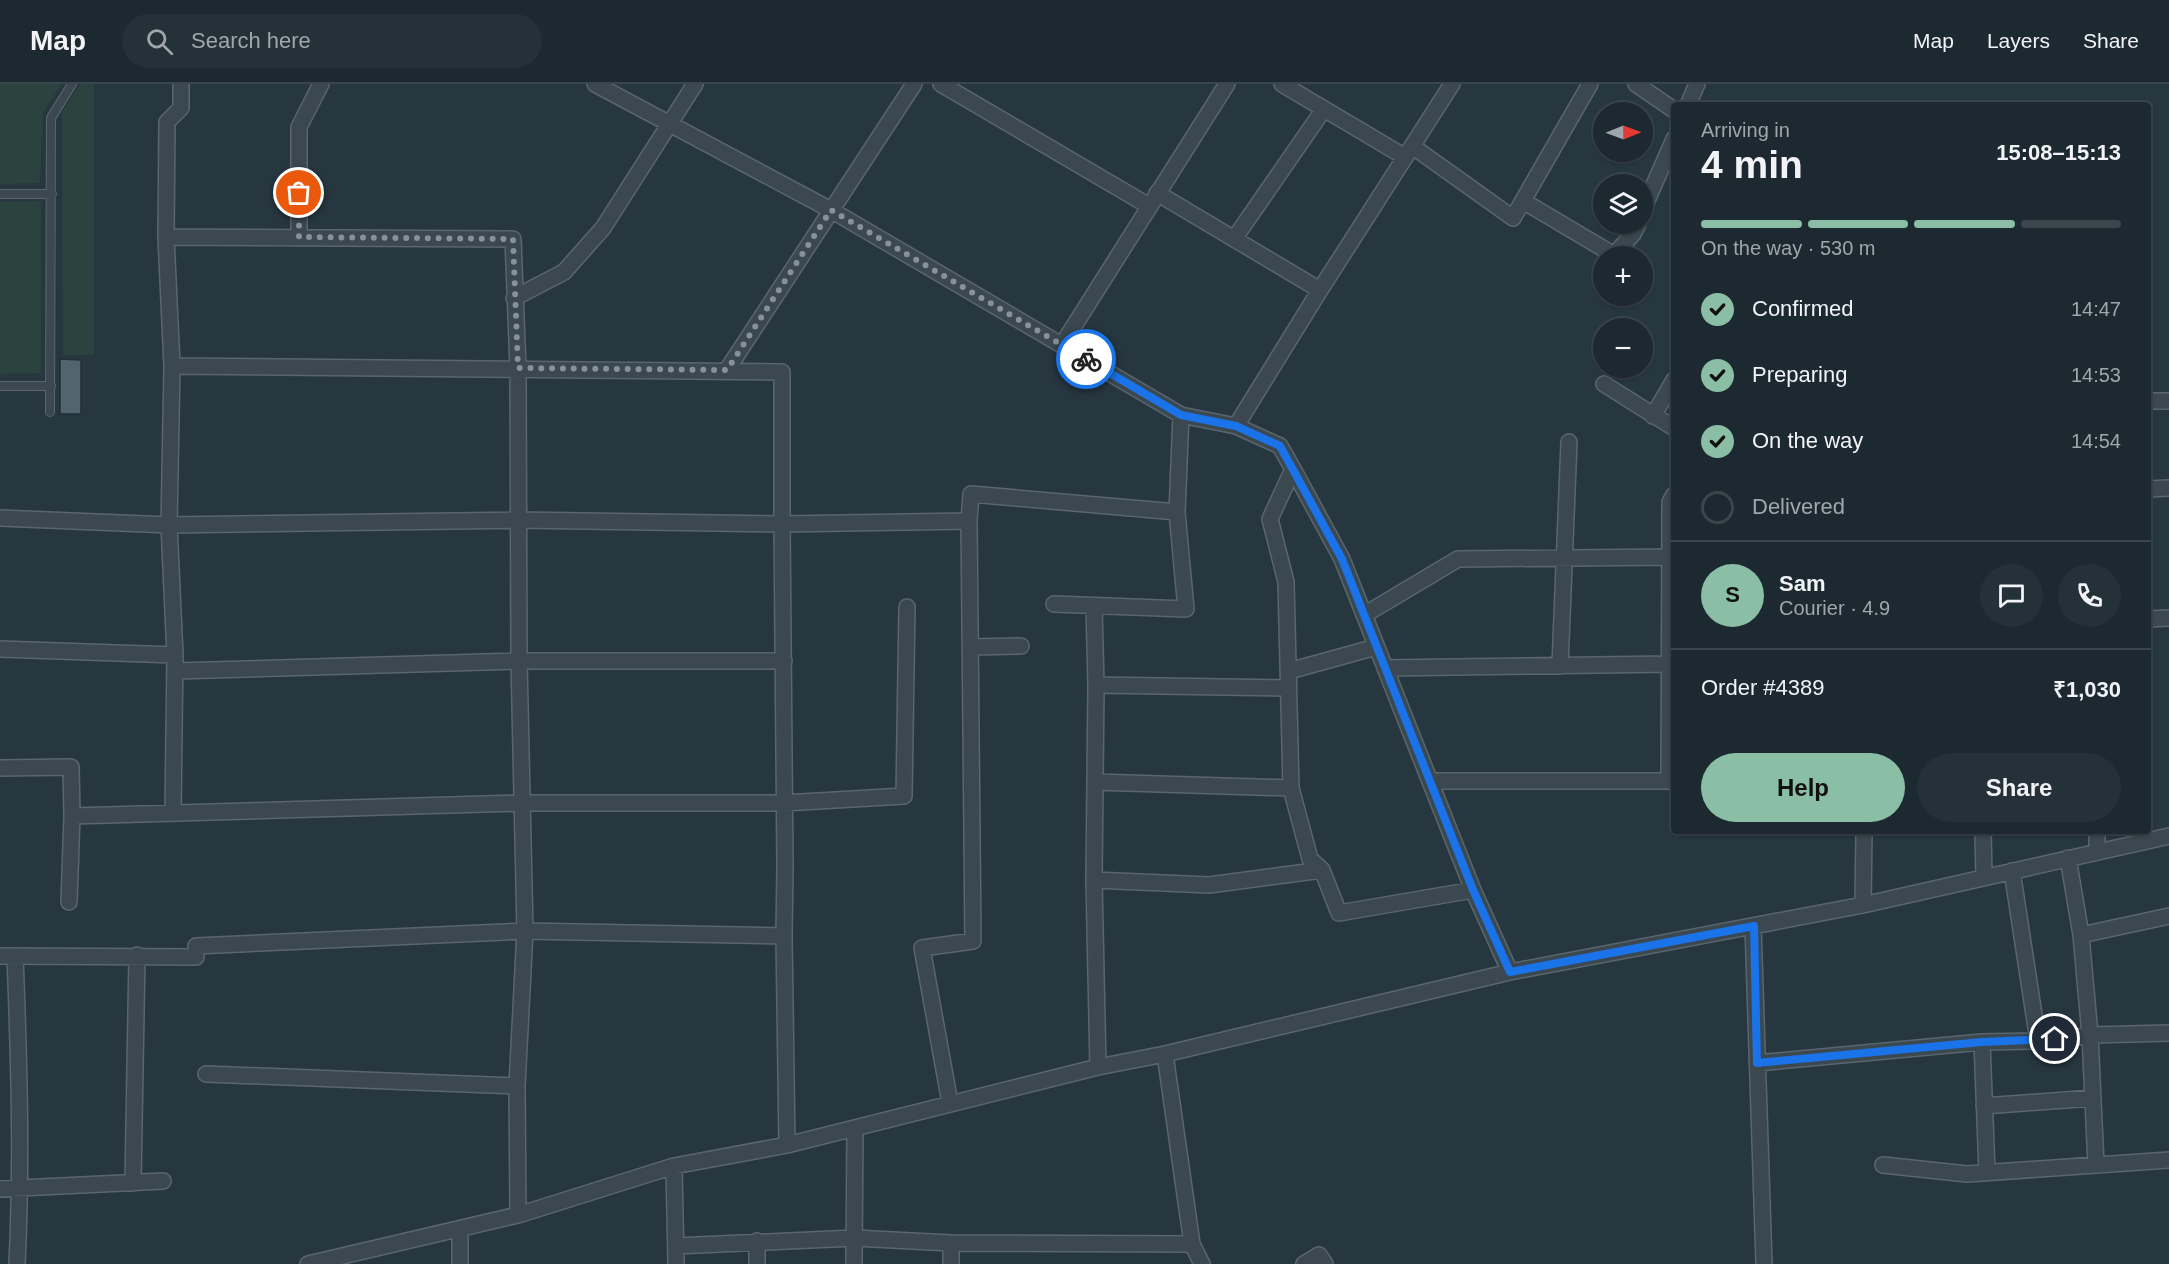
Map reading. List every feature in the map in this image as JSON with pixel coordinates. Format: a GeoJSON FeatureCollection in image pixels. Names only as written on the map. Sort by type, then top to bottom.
{"type":"FeatureCollection","features":[{"type":"Feature","properties":{"kind":"street"},"geometry":{"type":"LineString","coordinates":[[174,812],[175,663],[169,525],[172,366],[166,237],[167,122],[181,108],[181,84]]}},
{"type":"Feature","properties":{"kind":"street"},"geometry":{"type":"LineString","coordinates":[[299,237],[299,126],[321,84]]}},
{"type":"Feature","properties":{"kind":"street"},"geometry":{"type":"LineString","coordinates":[[595,84],[831,210],[1181,415],[1236,426],[1280,446],[1342,559],[1473,890],[1510,972]]}},
{"type":"Feature","properties":{"kind":"street"},"geometry":{"type":"LineString","coordinates":[[514,297],[564,272],[603,228],[695,84]]}},
{"type":"Feature","properties":{"kind":"street"},"geometry":{"type":"LineString","coordinates":[[727,370],[914,84]]}},
{"type":"Feature","properties":{"kind":"street"},"geometry":{"type":"LineString","coordinates":[[941,84],[1153,200],[1234,239],[1320,290]]}},
{"type":"Feature","properties":{"kind":"street"},"geometry":{"type":"LineString","coordinates":[[1062,345],[1227,84]]}},
{"type":"Feature","properties":{"kind":"street"},"geometry":{"type":"LineString","coordinates":[[1282,84],[1324,109],[1409,151],[1513,218],[1590,84]]}},
{"type":"Feature","properties":{"kind":"street"},"geometry":{"type":"LineString","coordinates":[[1236,426],[1452,84]]}},
{"type":"Feature","properties":{"kind":"street"},"geometry":{"type":"LineString","coordinates":[[1636,84],[1671,108]]}},
{"type":"Feature","properties":{"kind":"street"},"geometry":{"type":"LineString","coordinates":[[1689,102],[1697,84]]}},
{"type":"Feature","properties":{"kind":"street"},"geometry":{"type":"LineString","coordinates":[[1234,239],[1324,109]]}},
{"type":"Feature","properties":{"kind":"street"},"geometry":{"type":"LineString","coordinates":[[1653,187],[1671,146]]}},
{"type":"Feature","properties":{"kind":"street"},"geometry":{"type":"LineString","coordinates":[[1523,201],[1614,255],[1633,234]]}},
{"type":"Feature","properties":{"kind":"street"},"geometry":{"type":"LineString","coordinates":[[166,237],[513,239],[518,368],[519,661],[525,931],[518,1086],[518,1215]]}},
{"type":"Feature","properties":{"kind":"street"},"geometry":{"type":"LineString","coordinates":[[172,366],[782,372],[787,1145]]}},
{"type":"Feature","properties":{"kind":"street"},"geometry":{"type":"LineString","coordinates":[[1604,384],[1671,426]]}},
{"type":"Feature","properties":{"kind":"street"},"geometry":{"type":"LineString","coordinates":[[1653,416],[1671,385]]}},
{"type":"Feature","properties":{"kind":"street"},"geometry":{"type":"LineString","coordinates":[[2151,401],[2169,401]]}},
{"type":"Feature","properties":{"kind":"street"},"geometry":{"type":"LineString","coordinates":[[1054,604],[1186,609],[1177,513],[1181,415]]}},
{"type":"Feature","properties":{"kind":"street"},"geometry":{"type":"LineString","coordinates":[[1560,666],[1569,442]]}},
{"type":"Feature","properties":{"kind":"street"},"geometry":{"type":"LineString","coordinates":[[1293,469],[1270,519],[1286,582],[1292,788],[1310,859],[1322,870],[1339,913],[1473,890]]}},
{"type":"Feature","properties":{"kind":"street"},"geometry":{"type":"LineString","coordinates":[[2151,489],[2169,488]]}},
{"type":"Feature","properties":{"kind":"street"},"geometry":{"type":"LineString","coordinates":[[950,1103],[922,948],[973,941],[969,521],[971,494],[1177,513]]}},
{"type":"Feature","properties":{"kind":"street"},"geometry":{"type":"LineString","coordinates":[[1671,500],[1671,576]]}},
{"type":"Feature","properties":{"kind":"street"},"geometry":{"type":"LineString","coordinates":[[0,518],[169,525],[519,520],[782,524],[969,521]]}},
{"type":"Feature","properties":{"kind":"street"},"geometry":{"type":"LineString","coordinates":[[1364,615],[1458,559],[1670,556]]}},
{"type":"Feature","properties":{"kind":"street"},"geometry":{"type":"LineString","coordinates":[[1094,606],[1096,685],[1094,880],[1098,1067]]}},
{"type":"Feature","properties":{"kind":"street"},"geometry":{"type":"LineString","coordinates":[[72,816],[522,803],[784,802],[904,796],[907,607]]}},
{"type":"Feature","properties":{"kind":"street"},"geometry":{"type":"LineString","coordinates":[[2151,619],[2169,618]]}},
{"type":"Feature","properties":{"kind":"street"},"geometry":{"type":"LineString","coordinates":[[1671,630],[1671,722]]}},
{"type":"Feature","properties":{"kind":"street"},"geometry":{"type":"LineString","coordinates":[[970,647],[1021,646]]}},
{"type":"Feature","properties":{"kind":"street"},"geometry":{"type":"LineString","coordinates":[[1289,671],[1376,647]]}},
{"type":"Feature","properties":{"kind":"street"},"geometry":{"type":"LineString","coordinates":[[0,649],[175,663],[784,662]]}},
{"type":"Feature","properties":{"kind":"street"},"geometry":{"type":"LineString","coordinates":[[1385,668],[1670,664]]}},
{"type":"Feature","properties":{"kind":"street"},"geometry":{"type":"LineString","coordinates":[[1096,685],[1288,688]]}},
{"type":"Feature","properties":{"kind":"street"},"geometry":{"type":"LineString","coordinates":[[0,768],[71,767],[69,902]]}},
{"type":"Feature","properties":{"kind":"street"},"geometry":{"type":"LineString","coordinates":[[1430,781],[1671,781]]}},
{"type":"Feature","properties":{"kind":"street"},"geometry":{"type":"LineString","coordinates":[[1095,782],[1292,788]]}},
{"type":"Feature","properties":{"kind":"street"},"geometry":{"type":"LineString","coordinates":[[1863,905],[1864,834]]}},
{"type":"Feature","properties":{"kind":"street"},"geometry":{"type":"LineString","coordinates":[[1983,834],[1984,877]]}},
{"type":"Feature","properties":{"kind":"street"},"geometry":{"type":"LineString","coordinates":[[2097,834],[2097,852]]}},
{"type":"Feature","properties":{"kind":"street"},"geometry":{"type":"LineString","coordinates":[[308,1264],[340,1260],[518,1215],[674,1166],[787,1145],[1098,1067],[1164,1054],[1510,972],[1863,905],[2169,836]]}},
{"type":"Feature","properties":{"kind":"street"},"geometry":{"type":"LineString","coordinates":[[2067,858],[2081,935],[2090,1035],[2096,1165]]}},
{"type":"Feature","properties":{"kind":"street"},"geometry":{"type":"LineString","coordinates":[[1094,880],[1209,885],[1322,870]]}},
{"type":"Feature","properties":{"kind":"street"},"geometry":{"type":"LineString","coordinates":[[2012,871],[2038,1041]]}},
{"type":"Feature","properties":{"kind":"street"},"geometry":{"type":"LineString","coordinates":[[2081,935],[2169,916]]}},
{"type":"Feature","properties":{"kind":"street"},"geometry":{"type":"LineString","coordinates":[[1754,926],[1764,1264]]}},
{"type":"Feature","properties":{"kind":"street"},"geometry":{"type":"LineString","coordinates":[[17,1264],[21,1188],[20,1071],[8,956],[196,957],[196,946],[525,931],[784,936]]}},
{"type":"Feature","properties":{"kind":"street"},"geometry":{"type":"LineString","coordinates":[[133,1183],[136,956]]}},
{"type":"Feature","properties":{"kind":"street"},"geometry":{"type":"LineString","coordinates":[[1757,1063],[1982,1042],[2038,1041],[2090,1035],[2169,1033]]}},
{"type":"Feature","properties":{"kind":"street"},"geometry":{"type":"LineString","coordinates":[[1982,1042],[1987,1172]]}},
{"type":"Feature","properties":{"kind":"street"},"geometry":{"type":"LineString","coordinates":[[1164,1054],[1192,1244],[1202,1264]]}},
{"type":"Feature","properties":{"kind":"street"},"geometry":{"type":"LineString","coordinates":[[206,1074],[518,1086]]}},
{"type":"Feature","properties":{"kind":"street"},"geometry":{"type":"LineString","coordinates":[[1984,1106],[2093,1098]]}},
{"type":"Feature","properties":{"kind":"street"},"geometry":{"type":"LineString","coordinates":[[854,1264],[855,1128]]}},
{"type":"Feature","properties":{"kind":"street"},"geometry":{"type":"LineString","coordinates":[[1883,1166],[1967,1174],[2169,1160]]}},
{"type":"Feature","properties":{"kind":"street"},"geometry":{"type":"LineString","coordinates":[[674,1166],[676,1264]]}},
{"type":"Feature","properties":{"kind":"street"},"geometry":{"type":"LineString","coordinates":[[0,1189],[163,1181]]}},
{"type":"Feature","properties":{"kind":"street"},"geometry":{"type":"LineString","coordinates":[[460,1229],[460,1264]]}},
{"type":"Feature","properties":{"kind":"street"},"geometry":{"type":"LineString","coordinates":[[676,1246],[854,1238],[951,1243],[1192,1244]]}},
{"type":"Feature","properties":{"kind":"street"},"geometry":{"type":"LineString","coordinates":[[757,1241],[757,1264]]}},
{"type":"Feature","properties":{"kind":"street"},"geometry":{"type":"LineString","coordinates":[[951,1243],[951,1264]]}},
{"type":"Feature","properties":{"kind":"street"},"geometry":{"type":"LineString","coordinates":[[1304,1264],[1319,1255],[1324,1264]]}},
{"type":"Feature","properties":{"kind":"lane"},"geometry":{"type":"LineString","coordinates":[[50,412],[51,118],[72,84]]}},
{"type":"Feature","properties":{"kind":"lane"},"geometry":{"type":"LineString","coordinates":[[0,194],[52,194]]}},
{"type":"Feature","properties":{"kind":"lane"},"geometry":{"type":"LineString","coordinates":[[0,386],[51,386]]}},
{"type":"Feature","properties":{"kind":"green space"},"geometry":{"type":"Polygon","coordinates":[[[0,84],[62,84],[43,112],[40,183],[0,184],[0,84]]]}},
{"type":"Feature","properties":{"kind":"green space"},"geometry":{"type":"Polygon","coordinates":[[[80,84],[94,84],[94,355],[63,355],[62,112],[80,84]]]}},
{"type":"Feature","properties":{"kind":"green space"},"geometry":{"type":"Polygon","coordinates":[[[41,201],[41,373],[0,374],[0,202],[41,201]]]}},
{"type":"Feature","properties":{"kind":"building"},"geometry":{"type":"Polygon","coordinates":[[[60,359],[81,360],[81,414],[60,414],[60,359]]]}},
{"type":"Feature","properties":{"kind":"way so far"},"geometry":{"type":"LineString","coordinates":[[299,193],[299,237],[513,239],[518,368],[727,370],[831,210],[1086,359]]}},
{"type":"Feature","properties":{"kind":"route"},"geometry":{"type":"LineString","coordinates":[[1086,359],[1181,415],[1236,426],[1280,446],[1342,559],[1473,890],[1510,972],[1754,926],[1757,1063],[1982,1042],[2055,1039]]}}]}
